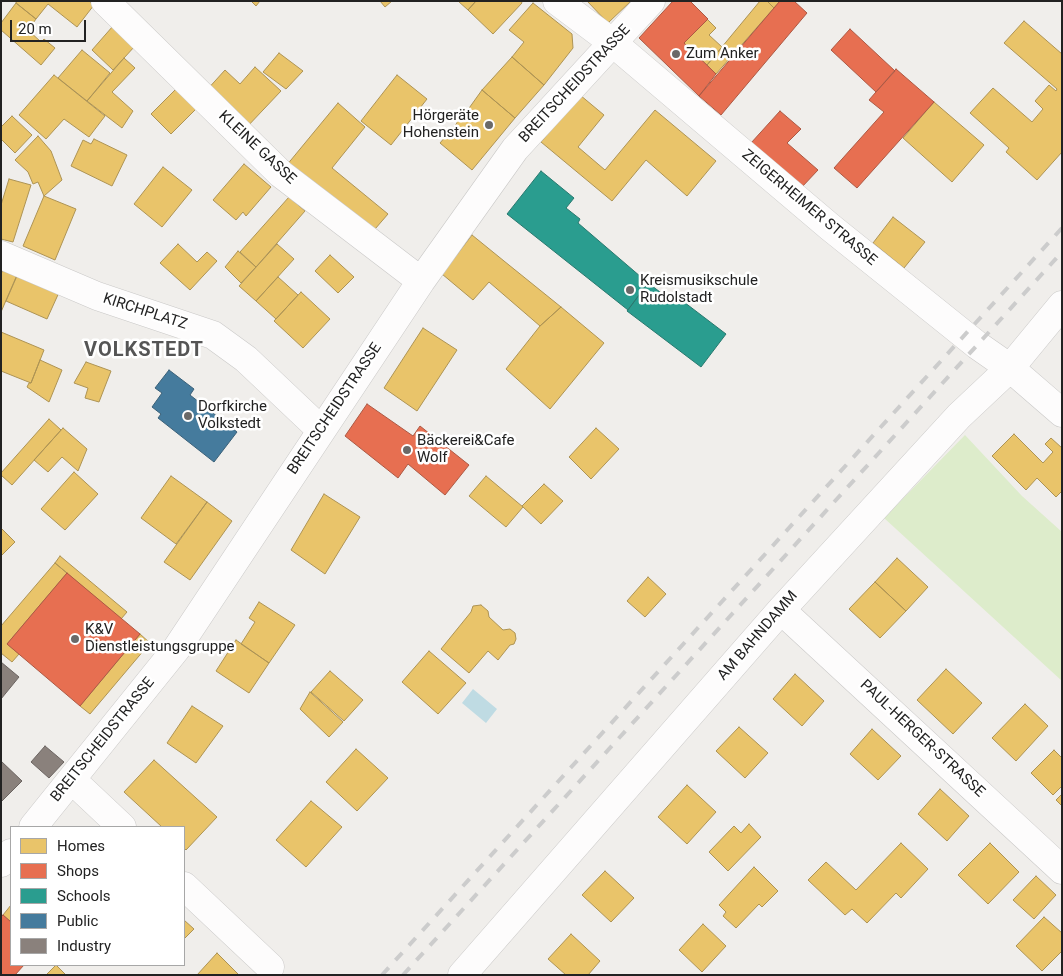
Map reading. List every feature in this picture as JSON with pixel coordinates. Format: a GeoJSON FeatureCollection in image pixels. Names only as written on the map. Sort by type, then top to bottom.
{"type":"FeatureCollection","features":[{"type":"Feature","properties":{"kind":"street","name":"KLEINE GASSE"},"geometry":{"type":"LineString","coordinates":[[105,1],[281,174],[421,281]]}},
{"type":"Feature","properties":{"kind":"street","name":"ZEIGERHEIMER STRASSE"},"geometry":{"type":"LineString","coordinates":[[557,1],[613,43],[830,226],[977,345],[1010,368],[1062,414]]}},
{"type":"Feature","properties":{"kind":"street","name":"BREITSCHEIDSTRASSE"},"geometry":{"type":"LineString","coordinates":[[34,826],[177,648],[421,281],[515,149],[651,1]]}},
{"type":"Feature","properties":{"kind":"street","name":"KIRCHPLATZ"},"geometry":{"type":"LineString","coordinates":[[1,255],[97,296],[212,335],[246,359],[321,430]]}},
{"type":"Feature","properties":{"kind":"street","name":"AM BAHNDAMM"},"geometry":{"type":"LineString","coordinates":[[462,975],[781,610],[958,416],[1010,368],[1062,305]]}},
{"type":"Feature","properties":{"kind":"street","name":"PAUL-HERGER-STRASSE"},"geometry":{"type":"LineString","coordinates":[[781,610],[1062,870]]}},
{"type":"Feature","properties":{"kind":"street"},"geometry":{"type":"LineString","coordinates":[[72,780],[121,826]]}},
{"type":"Feature","properties":{"kind":"street"},"geometry":{"type":"LineString","coordinates":[[1,832],[10,841]]}},
{"type":"Feature","properties":{"kind":"street"},"geometry":{"type":"LineString","coordinates":[[1,864],[10,854]]}},
{"type":"Feature","properties":{"kind":"street"},"geometry":{"type":"LineString","coordinates":[[185,887],[270,968]]}},
{"type":"Feature","properties":{"kind":"green space"},"geometry":{"type":"Polygon","coordinates":[[[965,435],[1022,496],[1062,532],[1062,681],[884,518],[965,435]]]}},
{"type":"Feature","properties":{"kind":"water"},"geometry":{"type":"Polygon","coordinates":[[[473,689],[497,709],[486,723],[462,703],[473,689]]]}},
{"type":"Feature","properties":{"kind":"building: Homes"},"geometry":{"type":"Polygon","coordinates":[[[17,1],[89,1],[94,5],[77,27],[48,4],[36,19],[16,3],[17,1]]]}},
{"type":"Feature","properties":{"kind":"building: Homes"},"geometry":{"type":"Polygon","coordinates":[[[251,1],[260,1],[256,6],[251,1]]]}},
{"type":"Feature","properties":{"kind":"building: Homes"},"geometry":{"type":"Polygon","coordinates":[[[380,1],[392,1],[385,7],[380,1]]]}},
{"type":"Feature","properties":{"kind":"building: Homes"},"geometry":{"type":"Polygon","coordinates":[[[458,1],[476,1],[468,10],[458,1]]]}},
{"type":"Feature","properties":{"kind":"building: Homes"},"geometry":{"type":"Polygon","coordinates":[[[476,1],[521,1],[522,3],[493,34],[468,10],[476,1]]]}},
{"type":"Feature","properties":{"kind":"building: Homes"},"geometry":{"type":"Polygon","coordinates":[[[587,1],[631,1],[608,23],[587,1]]]}},
{"type":"Feature","properties":{"kind":"building: Homes"},"geometry":{"type":"Polygon","coordinates":[[[760,1],[767,1],[774,8],[716,74],[707,65],[760,1]]]}},
{"type":"Feature","properties":{"kind":"building: Homes"},"geometry":{"type":"Polygon","coordinates":[[[767,1],[780,1],[774,8],[767,1]]]}},
{"type":"Feature","properties":{"kind":"building: Homes"},"geometry":{"type":"Polygon","coordinates":[[[16,3],[36,19],[28,30],[41,42],[44,39],[55,48],[41,65],[1,30],[1,23],[16,3]]]}},
{"type":"Feature","properties":{"kind":"building: Homes"},"geometry":{"type":"Polygon","coordinates":[[[533,3],[572,34],[573,48],[544,85],[512,57],[524,42],[509,30],[533,3]]]}},
{"type":"Feature","properties":{"kind":"building: Homes"},"geometry":{"type":"Polygon","coordinates":[[[707,19],[716,28],[709,35],[722,47],[707,65],[684,43],[707,19]]]}},
{"type":"Feature","properties":{"kind":"building: Homes"},"geometry":{"type":"Polygon","coordinates":[[[1024,21],[1062,54],[1062,152],[1037,180],[1006,152],[1009,148],[970,113],[993,88],[1032,122],[1043,109],[1035,101],[1049,85],[1056,91],[1057,89],[1004,43],[1024,21]]]}},
{"type":"Feature","properties":{"kind":"building: Homes"},"geometry":{"type":"Polygon","coordinates":[[[113,26],[135,46],[113,70],[92,50],[113,26]]]}},
{"type":"Feature","properties":{"kind":"building: Homes"},"geometry":{"type":"Polygon","coordinates":[[[82,50],[110,73],[87,101],[58,78],[82,50]]]}},
{"type":"Feature","properties":{"kind":"building: Homes"},"geometry":{"type":"Polygon","coordinates":[[[279,53],[303,71],[286,89],[263,72],[279,53]]]}},
{"type":"Feature","properties":{"kind":"building: Homes"},"geometry":{"type":"Polygon","coordinates":[[[512,57],[544,85],[515,118],[482,90],[512,57]]]}},
{"type":"Feature","properties":{"kind":"building: Homes"},"geometry":{"type":"Polygon","coordinates":[[[124,58],[135,68],[112,92],[133,111],[122,128],[87,101],[124,58]]]}},
{"type":"Feature","properties":{"kind":"building: Homes"},"geometry":{"type":"Polygon","coordinates":[[[255,67],[281,91],[245,129],[205,92],[225,70],[240,84],[255,67]]]}},
{"type":"Feature","properties":{"kind":"building: Homes"},"geometry":{"type":"Polygon","coordinates":[[[54,75],[105,116],[89,137],[64,119],[46,139],[19,115],[54,75]]]}},
{"type":"Feature","properties":{"kind":"building: Homes"},"geometry":{"type":"Polygon","coordinates":[[[397,75],[427,99],[391,145],[361,121],[397,75]]]}},
{"type":"Feature","properties":{"kind":"building: Homes"},"geometry":{"type":"Polygon","coordinates":[[[177,88],[197,108],[171,134],[151,114],[177,88]]]}},
{"type":"Feature","properties":{"kind":"building: Homes"},"geometry":{"type":"Polygon","coordinates":[[[482,90],[515,118],[472,170],[440,143],[457,123],[455,116],[461,109],[467,111],[482,90]]]}},
{"type":"Feature","properties":{"kind":"building: Homes"},"geometry":{"type":"Polygon","coordinates":[[[580,95],[604,115],[578,147],[605,170],[655,110],[716,161],[687,196],[646,160],[612,201],[541,142],[580,95]]]}},
{"type":"Feature","properties":{"kind":"building: Homes"},"geometry":{"type":"Polygon","coordinates":[[[934,102],[984,145],[952,182],[903,138],[934,102]]]}},
{"type":"Feature","properties":{"kind":"building: Homes"},"geometry":{"type":"Polygon","coordinates":[[[338,103],[365,127],[332,168],[388,214],[369,236],[286,166],[338,103]]]}},
{"type":"Feature","properties":{"kind":"building: Homes"},"geometry":{"type":"Polygon","coordinates":[[[12,116],[32,135],[15,153],[1,139],[1,127],[12,116]]]}},
{"type":"Feature","properties":{"kind":"building: Homes"},"geometry":{"type":"Polygon","coordinates":[[[38,136],[51,151],[62,180],[44,196],[38,182],[33,184],[28,172],[15,160],[38,136]]]}},
{"type":"Feature","properties":{"kind":"building: Homes"},"geometry":{"type":"Polygon","coordinates":[[[94,139],[127,155],[112,186],[71,166],[83,140],[91,144],[94,139]]]}},
{"type":"Feature","properties":{"kind":"building: Homes"},"geometry":{"type":"Polygon","coordinates":[[[244,164],[271,187],[246,216],[243,212],[236,220],[213,200],[244,164]]]}},
{"type":"Feature","properties":{"kind":"building: Homes"},"geometry":{"type":"Polygon","coordinates":[[[163,167],[192,190],[162,227],[134,204],[163,167]]]}},
{"type":"Feature","properties":{"kind":"building: Homes"},"geometry":{"type":"Polygon","coordinates":[[[9,179],[31,185],[13,242],[1,239],[1,205],[9,179]]]}},
{"type":"Feature","properties":{"kind":"building: Homes"},"geometry":{"type":"Polygon","coordinates":[[[44,196],[76,209],[55,260],[23,246],[44,196]]]}},
{"type":"Feature","properties":{"kind":"building: Homes"},"geometry":{"type":"Polygon","coordinates":[[[289,197],[305,211],[256,267],[240,252],[289,197]]]}},
{"type":"Feature","properties":{"kind":"building: Homes"},"geometry":{"type":"Polygon","coordinates":[[[893,217],[925,242],[904,268],[873,243],[893,217]]]}},
{"type":"Feature","properties":{"kind":"building: Homes"},"geometry":{"type":"Polygon","coordinates":[[[472,235],[561,307],[540,326],[489,282],[473,300],[442,274],[472,235]]]}},
{"type":"Feature","properties":{"kind":"building: Homes"},"geometry":{"type":"Polygon","coordinates":[[[178,244],[197,262],[207,252],[217,261],[190,290],[160,263],[178,244]]]}},
{"type":"Feature","properties":{"kind":"building: Homes"},"geometry":{"type":"Polygon","coordinates":[[[277,244],[294,259],[256,301],[239,286],[277,244]]]}},
{"type":"Feature","properties":{"kind":"building: Homes"},"geometry":{"type":"Polygon","coordinates":[[[238,251],[256,267],[241,283],[225,267],[238,251]]]}},
{"type":"Feature","properties":{"kind":"building: Homes"},"geometry":{"type":"Polygon","coordinates":[[[330,255],[354,277],[338,293],[315,271],[330,255]]]}},
{"type":"Feature","properties":{"kind":"building: Homes"},"geometry":{"type":"Polygon","coordinates":[[[6,263],[20,268],[1,312],[1,274],[6,263]]]}},
{"type":"Feature","properties":{"kind":"building: Homes"},"geometry":{"type":"Polygon","coordinates":[[[20,269],[61,288],[47,319],[6,301],[20,269]]]}},
{"type":"Feature","properties":{"kind":"building: Homes"},"geometry":{"type":"Polygon","coordinates":[[[278,277],[298,295],[276,319],[256,301],[278,277]]]}},
{"type":"Feature","properties":{"kind":"building: Homes"},"geometry":{"type":"Polygon","coordinates":[[[301,292],[330,319],[303,348],[274,321],[301,292]]]}},
{"type":"Feature","properties":{"kind":"building: Homes"},"geometry":{"type":"Polygon","coordinates":[[[561,307],[604,343],[550,409],[506,369],[540,326],[561,307]]]}},
{"type":"Feature","properties":{"kind":"building: Homes"},"geometry":{"type":"Polygon","coordinates":[[[423,328],[457,350],[417,411],[384,388],[423,328]]]}},
{"type":"Feature","properties":{"kind":"building: Homes"},"geometry":{"type":"Polygon","coordinates":[[[1,332],[44,350],[31,383],[1,371],[1,332]]]}},
{"type":"Feature","properties":{"kind":"building: Homes"},"geometry":{"type":"Polygon","coordinates":[[[40,360],[62,370],[49,402],[27,387],[31,383],[40,360]]]}},
{"type":"Feature","properties":{"kind":"building: Homes"},"geometry":{"type":"Polygon","coordinates":[[[86,362],[111,371],[99,402],[85,398],[88,388],[74,383],[86,362]]]}},
{"type":"Feature","properties":{"kind":"building: Homes"},"geometry":{"type":"Polygon","coordinates":[[[49,419],[61,430],[12,485],[1,473],[49,419]]]}},
{"type":"Feature","properties":{"kind":"building: Homes"},"geometry":{"type":"Polygon","coordinates":[[[63,428],[87,449],[78,471],[62,457],[48,472],[34,460],[63,428]]]}},
{"type":"Feature","properties":{"kind":"building: Homes"},"geometry":{"type":"Polygon","coordinates":[[[596,428],[619,449],[591,479],[569,457],[596,428]]]}},
{"type":"Feature","properties":{"kind":"building: Homes"},"geometry":{"type":"Polygon","coordinates":[[[1014,434],[1043,463],[1053,452],[1045,444],[1051,438],[1062,448],[1062,491],[1056,497],[1037,478],[1026,490],[992,456],[1014,434]]]}},
{"type":"Feature","properties":{"kind":"building: Homes"},"geometry":{"type":"Polygon","coordinates":[[[74,472],[98,494],[65,530],[41,509],[74,472]]]}},
{"type":"Feature","properties":{"kind":"building: Homes"},"geometry":{"type":"Polygon","coordinates":[[[171,476],[207,502],[176,544],[141,518],[171,476]]]}},
{"type":"Feature","properties":{"kind":"building: Homes"},"geometry":{"type":"Polygon","coordinates":[[[486,476],[523,507],[506,527],[469,496],[486,476]]]}},
{"type":"Feature","properties":{"kind":"building: Homes"},"geometry":{"type":"Polygon","coordinates":[[[544,484],[563,501],[541,524],[522,506],[544,484]]]}},
{"type":"Feature","properties":{"kind":"building: Homes"},"geometry":{"type":"Polygon","coordinates":[[[324,494],[360,517],[325,574],[291,550],[324,494]]]}},
{"type":"Feature","properties":{"kind":"building: Homes"},"geometry":{"type":"Polygon","coordinates":[[[207,502],[232,521],[190,580],[164,562],[207,502]]]}},
{"type":"Feature","properties":{"kind":"building: Homes"},"geometry":{"type":"Polygon","coordinates":[[[1,528],[15,542],[1,556],[1,528]]]}},
{"type":"Feature","properties":{"kind":"building: Homes"},"geometry":{"type":"Polygon","coordinates":[[[60,556],[127,612],[121,619],[55,563],[60,556]]]}},
{"type":"Feature","properties":{"kind":"building: Homes"},"geometry":{"type":"Polygon","coordinates":[[[897,558],[928,587],[906,611],[875,582],[897,558]]]}},
{"type":"Feature","properties":{"kind":"building: Homes"},"geometry":{"type":"Polygon","coordinates":[[[55,563],[67,573],[7,644],[19,654],[12,662],[1,653],[1,626],[55,563]]]}},
{"type":"Feature","properties":{"kind":"building: Homes"},"geometry":{"type":"Polygon","coordinates":[[[648,577],[666,594],[645,617],[627,601],[648,577]]]}},
{"type":"Feature","properties":{"kind":"building: Homes"},"geometry":{"type":"Polygon","coordinates":[[[875,582],[906,611],[880,638],[849,609],[875,582]]]}},
{"type":"Feature","properties":{"kind":"building: Homes"},"geometry":{"type":"Polygon","coordinates":[[[259,602],[295,625],[269,663],[241,644],[255,622],[249,618],[259,602]]]}},
{"type":"Feature","properties":{"kind":"building: Homes"},"geometry":{"type":"Polygon","coordinates":[[[481,605],[488,611],[489,617],[503,630],[510,629],[515,633],[516,639],[514,644],[510,645],[498,660],[488,651],[469,673],[441,649],[471,612],[473,606],[481,605]]]}},
{"type":"Feature","properties":{"kind":"building: Homes"},"geometry":{"type":"Polygon","coordinates":[[[140,634],[150,643],[90,714],[80,706],[140,634]]]}},
{"type":"Feature","properties":{"kind":"building: Homes"},"geometry":{"type":"Polygon","coordinates":[[[236,640],[269,663],[249,693],[216,671],[236,640]]]}},
{"type":"Feature","properties":{"kind":"building: Homes"},"geometry":{"type":"Polygon","coordinates":[[[429,651],[466,683],[438,714],[402,682],[429,651]]]}},
{"type":"Feature","properties":{"kind":"building: Homes"},"geometry":{"type":"Polygon","coordinates":[[[946,669],[982,703],[953,734],[917,700],[946,669]]]}},
{"type":"Feature","properties":{"kind":"building: Homes"},"geometry":{"type":"Polygon","coordinates":[[[330,671],[363,700],[344,721],[311,692],[330,671]]]}},
{"type":"Feature","properties":{"kind":"building: Homes"},"geometry":{"type":"Polygon","coordinates":[[[795,674],[824,701],[802,726],[773,699],[795,674]]]}},
{"type":"Feature","properties":{"kind":"building: Homes"},"geometry":{"type":"Polygon","coordinates":[[[310,692],[343,722],[329,737],[300,709],[310,692]]]}},
{"type":"Feature","properties":{"kind":"building: Homes"},"geometry":{"type":"Polygon","coordinates":[[[1025,704],[1048,726],[1016,761],[992,738],[1025,704]]]}},
{"type":"Feature","properties":{"kind":"building: Homes"},"geometry":{"type":"Polygon","coordinates":[[[192,706],[223,726],[196,763],[167,743],[192,706]]]}},
{"type":"Feature","properties":{"kind":"building: Homes"},"geometry":{"type":"Polygon","coordinates":[[[739,727],[768,753],[745,778],[716,751],[739,727]]]}},
{"type":"Feature","properties":{"kind":"building: Homes"},"geometry":{"type":"Polygon","coordinates":[[[872,729],[901,756],[878,780],[850,754],[872,729]]]}},
{"type":"Feature","properties":{"kind":"building: Homes"},"geometry":{"type":"Polygon","coordinates":[[[356,749],[388,778],[357,811],[326,782],[356,749]]]}},
{"type":"Feature","properties":{"kind":"building: Homes"},"geometry":{"type":"Polygon","coordinates":[[[1054,750],[1062,758],[1062,786],[1053,795],[1031,773],[1054,750]]]}},
{"type":"Feature","properties":{"kind":"building: Homes"},"geometry":{"type":"Polygon","coordinates":[[[154,760],[217,817],[186,850],[185,826],[161,826],[124,792],[154,760]]]}},
{"type":"Feature","properties":{"kind":"building: Homes"},"geometry":{"type":"Polygon","coordinates":[[[687,785],[716,812],[687,844],[658,817],[687,785]]]}},
{"type":"Feature","properties":{"kind":"building: Homes"},"geometry":{"type":"Polygon","coordinates":[[[940,789],[969,816],[947,841],[918,814],[940,789]]]}},
{"type":"Feature","properties":{"kind":"building: Homes"},"geometry":{"type":"Polygon","coordinates":[[[1062,794],[1062,806],[1056,800],[1062,794]]]}},
{"type":"Feature","properties":{"kind":"building: Homes"},"geometry":{"type":"Polygon","coordinates":[[[311,801],[342,827],[306,867],[276,840],[311,801]]]}},
{"type":"Feature","properties":{"kind":"building: Homes"},"geometry":{"type":"Polygon","coordinates":[[[749,824],[761,837],[728,871],[709,852],[734,826],[741,833],[749,824]]]}},
{"type":"Feature","properties":{"kind":"building: Homes"},"geometry":{"type":"Polygon","coordinates":[[[901,843],[928,869],[901,898],[896,893],[867,923],[852,909],[845,915],[808,880],[826,862],[856,890],[901,843]]]}},
{"type":"Feature","properties":{"kind":"building: Homes"},"geometry":{"type":"Polygon","coordinates":[[[990,843],[1019,872],[988,904],[958,875],[990,843]]]}},
{"type":"Feature","properties":{"kind":"building: Homes"},"geometry":{"type":"Polygon","coordinates":[[[754,867],[778,891],[762,907],[759,904],[736,928],[723,916],[726,912],[719,905],[754,867]]]}},
{"type":"Feature","properties":{"kind":"building: Homes"},"geometry":{"type":"Polygon","coordinates":[[[605,871],[634,898],[611,922],[582,895],[605,871]]]}},
{"type":"Feature","properties":{"kind":"building: Homes"},"geometry":{"type":"Polygon","coordinates":[[[1036,876],[1056,895],[1034,919],[1013,900],[1036,876]]]}},
{"type":"Feature","properties":{"kind":"building: Homes"},"geometry":{"type":"Polygon","coordinates":[[[10,906],[10,921],[3,915],[10,906]]]}},
{"type":"Feature","properties":{"kind":"building: Homes"},"geometry":{"type":"Polygon","coordinates":[[[1044,917],[1062,933],[1062,951],[1042,971],[1016,946],[1044,917]]]}},
{"type":"Feature","properties":{"kind":"building: Homes"},"geometry":{"type":"Polygon","coordinates":[[[185,921],[194,929],[185,938],[185,921]]]}},
{"type":"Feature","properties":{"kind":"building: Homes"},"geometry":{"type":"Polygon","coordinates":[[[703,924],[726,946],[702,972],[679,950],[703,924]]]}},
{"type":"Feature","properties":{"kind":"building: Homes"},"geometry":{"type":"Polygon","coordinates":[[[571,934],[600,961],[588,975],[566,975],[548,959],[571,934]]]}},
{"type":"Feature","properties":{"kind":"building: Homes"},"geometry":{"type":"Polygon","coordinates":[[[217,953],[239,975],[197,975],[217,953]]]}},
{"type":"Feature","properties":{"kind":"building: Homes"},"geometry":{"type":"Polygon","coordinates":[[[57,966],[66,975],[46,975],[57,966]]]}},
{"type":"Feature","properties":{"kind":"building: Shops","name":"Zum Anker"},"geometry":{"type":"Polygon","coordinates":[[[673,1],[690,1],[708,19],[684,43],[716,74],[699,96],[639,38],[673,1]]]}},
{"type":"Feature","properties":{"kind":"building: Shops"},"geometry":{"type":"Polygon","coordinates":[[[780,1],[794,1],[807,13],[721,115],[699,96],[780,1]]]}},
{"type":"Feature","properties":{"kind":"building: Shops"},"geometry":{"type":"Polygon","coordinates":[[[850,29],[895,71],[876,92],[831,50],[850,29]]]}},
{"type":"Feature","properties":{"kind":"building: Shops"},"geometry":{"type":"Polygon","coordinates":[[[896,69],[934,102],[857,188],[834,168],[884,112],[869,100],[896,69]]]}},
{"type":"Feature","properties":{"kind":"building: Shops"},"geometry":{"type":"Polygon","coordinates":[[[780,111],[801,129],[787,143],[818,170],[801,188],[751,143],[780,111]]]}},
{"type":"Feature","properties":{"kind":"building: Shops","name":"Bäckerei&Cafe Wolf"},"geometry":{"type":"Polygon","coordinates":[[[367,404],[413,436],[420,426],[469,465],[445,495],[408,464],[398,478],[345,436],[367,404]]]}},
{"type":"Feature","properties":{"kind":"building: Shops"},"geometry":{"type":"Polygon","coordinates":[[[67,573],[140,634],[80,706],[7,644],[67,573]]]}},
{"type":"Feature","properties":{"kind":"building: Shops"},"geometry":{"type":"Polygon","coordinates":[[[3,915],[10,921],[10,966],[23,966],[15,975],[1,975],[1,917],[3,915]]]}},
{"type":"Feature","properties":{"kind":"building: Schools"},"geometry":{"type":"Polygon","coordinates":[[[541,171],[574,198],[566,208],[580,219],[578,223],[648,283],[628,310],[507,214],[541,171]]]}},
{"type":"Feature","properties":{"kind":"building: Schools"},"geometry":{"type":"Polygon","coordinates":[[[648,283],[676,304],[680,299],[726,334],[701,367],[627,311],[648,283]]]}},
{"type":"Feature","properties":{"kind":"building: Public","name":"Dorfkirche Volkstedt"},"geometry":{"type":"Polygon","coordinates":[[[169,370],[194,389],[190,395],[237,432],[214,462],[158,418],[161,414],[152,407],[162,393],[155,388],[169,370]]]}},
{"type":"Feature","properties":{"kind":"building: Industry"},"geometry":{"type":"Polygon","coordinates":[[[1,662],[19,677],[1,699],[1,662]]]}},
{"type":"Feature","properties":{"kind":"building: Industry"},"geometry":{"type":"Polygon","coordinates":[[[45,746],[64,762],[49,778],[31,762],[45,746]]]}},
{"type":"Feature","properties":{"kind":"building: Industry"},"geometry":{"type":"Polygon","coordinates":[[[1,761],[22,781],[1,802],[1,761]]]}},
{"type":"Feature","properties":{"kind":"railway"},"geometry":{"type":"LineString","coordinates":[[382,975],[1062,228]]}},
{"type":"Feature","properties":{"kind":"railway"},"geometry":{"type":"LineString","coordinates":[[403,975],[1062,252]]}},
{"type":"Feature","properties":{"kind":"place","name":"Zum Anker"},"geometry":{"type":"Point","coordinates":[676,54]}},
{"type":"Feature","properties":{"kind":"place","name":"Hörgeräte Hohenstein"},"geometry":{"type":"Point","coordinates":[489,125]}},
{"type":"Feature","properties":{"kind":"place","name":"Kreismusikschule Rudolstadt"},"geometry":{"type":"Point","coordinates":[630,290]}},
{"type":"Feature","properties":{"kind":"place","name":"Dorfkirche Volkstedt"},"geometry":{"type":"Point","coordinates":[188,416]}},
{"type":"Feature","properties":{"kind":"place","name":"Bäckerei&Cafe Wolf"},"geometry":{"type":"Point","coordinates":[407,450]}},
{"type":"Feature","properties":{"kind":"place","name":"K&V Dienstleistungsgruppe"},"geometry":{"type":"Point","coordinates":[75,639]}},
{"type":"Feature","properties":{"kind":"district","name":"VOLKSTEDT"},"geometry":{"type":"Point","coordinates":[144,351]}}]}
